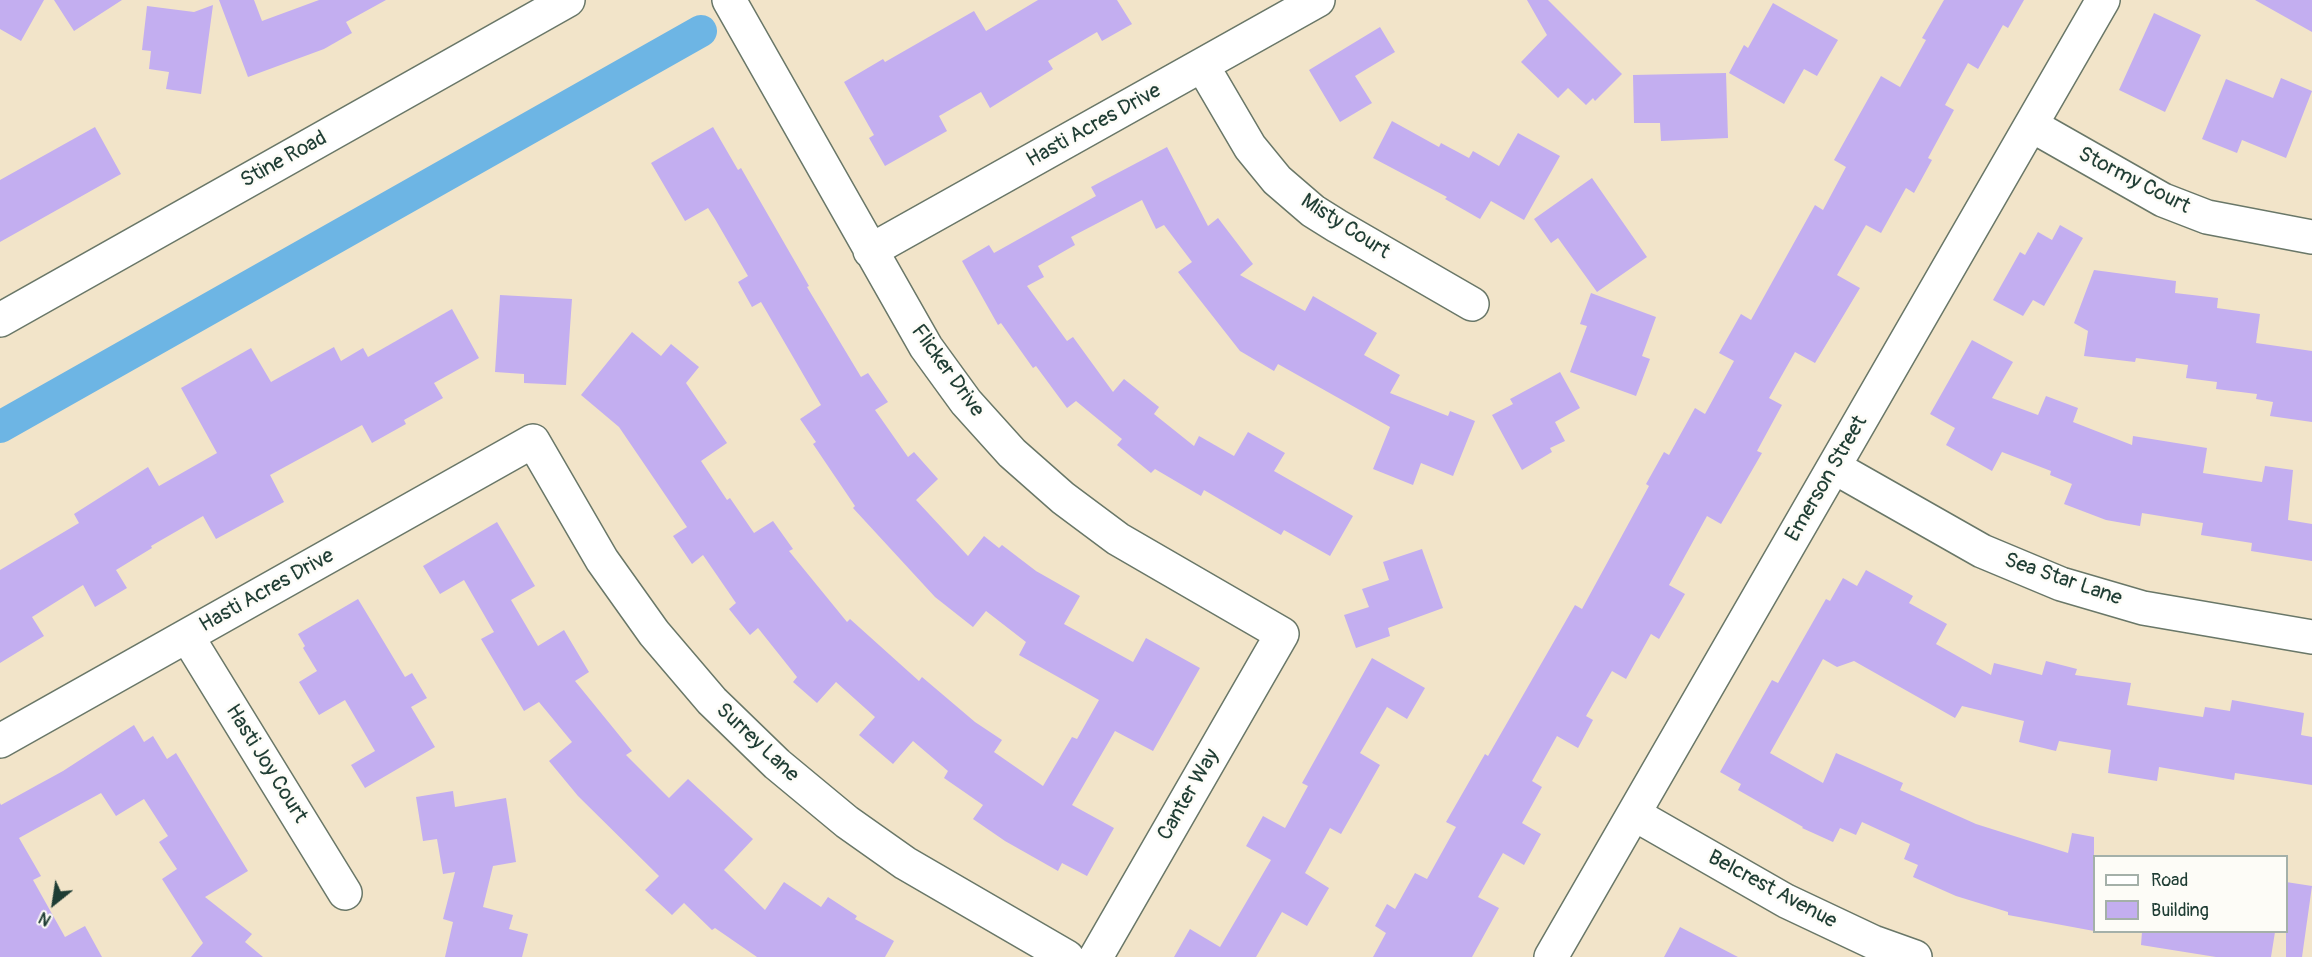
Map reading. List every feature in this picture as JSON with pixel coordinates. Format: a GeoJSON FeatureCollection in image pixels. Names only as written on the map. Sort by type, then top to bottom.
{"type":"FeatureCollection","features":[{"type":"Feature","properties":{"kind":"street","name":"Stine Road"},"geometry":{"type":"LineString","coordinates":[[0,320],[568,0]]}},
{"type":"Feature","properties":{"kind":"street","name":"Flicker Drive"},"geometry":{"type":"LineString","coordinates":[[729,0],[926,347],[966,402],[1012,453],[1063,498],[1118,539],[1282,634]]}},
{"type":"Feature","properties":{"kind":"street","name":"Hasti Acres Drive"},"geometry":{"type":"LineString","coordinates":[[870,251],[1318,0]]}},
{"type":"Feature","properties":{"kind":"street","name":"Emerson Street"},"geometry":{"type":"LineString","coordinates":[[1551,957],[2103,0]]}},
{"type":"Feature","properties":{"kind":"street","name":"Misty Court"},"geometry":{"type":"LineString","coordinates":[[1203,65],[1250,147],[1277,180],[1313,211],[1472,304]]}},
{"type":"Feature","properties":{"kind":"street","name":"Stormy Court"},"geometry":{"type":"LineString","coordinates":[[2031,125],[2163,200],[2207,217],[2312,237]]}},
{"type":"Feature","properties":{"kind":"street","name":"Hasti Acres Drive"},"geometry":{"type":"LineString","coordinates":[[0,741],[533,441]]}},
{"type":"Feature","properties":{"kind":"street","name":"Surrey Lane"},"geometry":{"type":"LineString","coordinates":[[533,441],[602,560],[654,633],[712,701],[769,756],[847,822],[906,863],[1066,957]]}},
{"type":"Feature","properties":{"kind":"street","name":"Sea Star Lane"},"geometry":{"type":"LineString","coordinates":[[1834,467],[1982,551],[2061,584],[2143,608],[2312,637]]}},
{"type":"Feature","properties":{"kind":"street","name":"Canter Way"},"geometry":{"type":"LineString","coordinates":[[1096,957],[1282,634]]}},
{"type":"Feature","properties":{"kind":"street","name":"Hasti Joy Court"},"geometry":{"type":"LineString","coordinates":[[187,636],[345,893]]}},
{"type":"Feature","properties":{"kind":"street","name":"Belcrest Avenue"},"geometry":{"type":"LineString","coordinates":[[1634,814],[1786,901],[1873,942],[1915,957]]}},
{"type":"Feature","properties":{"kind":"building"},"geometry":{"type":"Polygon","coordinates":[[[0,0],[44,0],[21,41],[0,29],[0,0]]]}},
{"type":"Feature","properties":{"kind":"building"},"geometry":{"type":"Polygon","coordinates":[[[54,0],[122,0],[74,31],[54,0]]]}},
{"type":"Feature","properties":{"kind":"building"},"geometry":{"type":"Polygon","coordinates":[[[219,0],[254,0],[262,21],[319,0],[386,0],[346,22],[352,33],[324,49],[248,77],[219,0]]]}},
{"type":"Feature","properties":{"kind":"building"},"geometry":{"type":"Polygon","coordinates":[[[1038,0],[1117,0],[1132,24],[1102,41],[1097,32],[1048,61],[1053,69],[990,108],[981,92],[939,116],[947,131],[885,166],[869,138],[874,135],[844,82],[883,59],[885,62],[974,11],[986,31],[1038,0]]]}},
{"type":"Feature","properties":{"kind":"building"},"geometry":{"type":"Polygon","coordinates":[[[1527,0],[1548,0],[1622,74],[1595,101],[1593,98],[1586,105],[1568,88],[1558,98],[1521,62],[1547,35],[1527,0]]]}},
{"type":"Feature","properties":{"kind":"building"},"geometry":{"type":"Polygon","coordinates":[[[1944,0],[2024,0],[2008,28],[2003,25],[1978,69],[1968,63],[1945,105],[1954,110],[1928,158],[1932,160],[1914,193],[1906,188],[1881,233],[1866,225],[1837,275],[1860,288],[1815,363],[1795,352],[1769,398],[1782,405],[1757,451],[1762,453],[1721,524],[1707,516],[1669,585],[1685,594],[1659,639],[1651,634],[1626,679],[1612,671],[1586,716],[1593,720],[1578,748],[1557,736],[1532,781],[1542,787],[1522,823],[1541,834],[1524,865],[1503,853],[1478,897],[1499,908],[1472,957],[1373,957],[1386,933],[1375,926],[1387,904],[1395,909],[1415,873],[1427,879],[1456,827],[1446,822],[1485,754],[1488,756],[1575,605],[1582,609],[1649,486],[1646,484],[1664,452],[1669,455],[1695,408],[1705,414],[1734,361],[1719,353],[1741,314],[1751,320],[1815,205],[1823,210],[1846,167],[1834,160],[1881,76],[1900,87],[1926,40],[1922,38],[1944,0]]]}},
{"type":"Feature","properties":{"kind":"building"},"geometry":{"type":"Polygon","coordinates":[[[2255,0],[2312,0],[2312,32],[2255,0]]]}},
{"type":"Feature","properties":{"kind":"building"},"geometry":{"type":"Polygon","coordinates":[[[1773,3],[1838,40],[1817,76],[1804,69],[1784,104],[1729,73],[1744,45],[1748,48],[1773,3]]]}},
{"type":"Feature","properties":{"kind":"building"},"geometry":{"type":"Polygon","coordinates":[[[213,5],[201,94],[166,89],[169,72],[149,69],[151,51],[142,50],[147,6],[194,12],[213,5]]]}},
{"type":"Feature","properties":{"kind":"building"},"geometry":{"type":"Polygon","coordinates":[[[2154,13],[2201,35],[2165,112],[2119,90],[2154,13]]]}},
{"type":"Feature","properties":{"kind":"building"},"geometry":{"type":"Polygon","coordinates":[[[1380,27],[1395,52],[1355,76],[1372,103],[1340,122],[1309,70],[1380,27]]]}},
{"type":"Feature","properties":{"kind":"building"},"geometry":{"type":"Polygon","coordinates":[[[1726,73],[1728,138],[1661,141],[1660,123],[1634,123],[1633,75],[1726,73]]]}},
{"type":"Feature","properties":{"kind":"building"},"geometry":{"type":"Polygon","coordinates":[[[2281,78],[2312,91],[2286,158],[2242,140],[2237,153],[2202,139],[2226,79],[2273,98],[2281,78]]]}},
{"type":"Feature","properties":{"kind":"building"},"geometry":{"type":"Polygon","coordinates":[[[1392,121],[1439,147],[1441,143],[1469,158],[1473,151],[1499,166],[1518,133],[1560,156],[1524,220],[1491,201],[1480,219],[1445,199],[1447,197],[1373,158],[1392,121]]]}},
{"type":"Feature","properties":{"kind":"building"},"geometry":{"type":"Polygon","coordinates":[[[95,127],[121,174],[0,242],[0,180],[95,127]]]}},
{"type":"Feature","properties":{"kind":"building"},"geometry":{"type":"Polygon","coordinates":[[[713,127],[738,170],[741,168],[809,286],[807,287],[861,377],[868,373],[888,402],[875,410],[908,457],[914,452],[938,479],[916,500],[968,556],[984,536],[999,548],[1002,545],[1036,571],[1080,596],[1064,624],[1133,662],[1146,638],[1200,668],[1153,751],[1115,731],[1072,805],[1114,828],[1087,876],[1062,863],[1058,871],[1005,841],[973,819],[983,805],[944,778],[948,771],[913,741],[893,764],[859,735],[875,717],[836,682],[817,703],[793,682],[797,677],[758,628],[750,635],[729,609],[736,603],[703,555],[692,564],[673,536],[687,527],[619,427],[581,395],[632,332],[661,356],[671,344],[699,367],[686,383],[727,443],[701,461],[727,500],[730,498],[754,533],[773,521],[793,549],[789,551],[847,622],[850,619],[919,681],[922,677],[975,722],[1002,740],[994,752],[1043,786],[1072,737],[1077,739],[1099,700],[1019,655],[1026,642],[986,611],[973,627],[935,597],[853,508],[855,506],[813,444],[816,442],[800,419],[821,405],[761,302],[752,307],[738,282],[748,276],[715,219],[708,208],[685,221],[651,163],[713,127]]]}},
{"type":"Feature","properties":{"kind":"building"},"geometry":{"type":"Polygon","coordinates":[[[1167,147],[1208,226],[1218,218],[1253,264],[1240,275],[1305,311],[1313,296],[1377,333],[1364,355],[1400,375],[1390,393],[1448,416],[1450,411],[1475,421],[1453,476],[1421,463],[1413,485],[1373,469],[1390,427],[1278,364],[1274,371],[1240,351],[1178,272],[1192,262],[1164,225],[1156,229],[1142,200],[1071,237],[1075,245],[1038,266],[1044,277],[1027,286],[1067,341],[1073,337],[1113,392],[1124,379],[1159,407],[1154,414],[1194,446],[1199,436],[1234,456],[1248,432],[1285,453],[1274,471],[1353,516],[1330,556],[1284,530],[1281,535],[1204,490],[1201,496],[1155,469],[1151,473],[1117,445],[1122,439],[1076,401],[1067,408],[1036,366],[1033,368],[1001,323],[998,325],[962,261],[989,245],[994,253],[1096,196],[1091,187],[1167,147]]]}},
{"type":"Feature","properties":{"kind":"building"},"geometry":{"type":"Polygon","coordinates":[[[1592,178],[1647,257],[1597,292],[1558,238],[1551,243],[1534,219],[1592,178]]]}},
{"type":"Feature","properties":{"kind":"building"},"geometry":{"type":"Polygon","coordinates":[[[2060,225],[2083,238],[2044,306],[2033,300],[2023,316],[1993,300],[2020,252],[2025,255],[2038,232],[2052,240],[2060,225]]]}},
{"type":"Feature","properties":{"kind":"building"},"geometry":{"type":"Polygon","coordinates":[[[2094,270],[2176,281],[2175,293],[2218,298],[2217,308],[2260,314],[2256,343],[2312,351],[2312,422],[2270,416],[2273,402],[2256,399],[2257,394],[2216,389],[2217,382],[2186,378],[2188,365],[2136,358],[2135,362],[2084,356],[2088,331],[2074,323],[2094,270]]]}},
{"type":"Feature","properties":{"kind":"building"},"geometry":{"type":"Polygon","coordinates":[[[1591,293],[1656,317],[1642,356],[1650,359],[1636,396],[1570,372],[1587,326],[1580,324],[1591,293]]]}},
{"type":"Feature","properties":{"kind":"building"},"geometry":{"type":"Polygon","coordinates":[[[500,295],[572,299],[566,385],[524,383],[524,374],[495,372],[500,295]]]}},
{"type":"Feature","properties":{"kind":"building"},"geometry":{"type":"Polygon","coordinates":[[[452,309],[479,358],[434,383],[443,398],[404,420],[406,424],[372,443],[362,425],[270,475],[284,502],[216,539],[203,516],[151,546],[152,548],[116,570],[127,588],[95,607],[83,585],[32,617],[44,636],[0,663],[0,570],[79,523],[74,514],[148,467],[159,486],[217,453],[181,388],[251,348],[271,382],[334,347],[341,361],[363,348],[368,357],[452,309]]]}},
{"type":"Feature","properties":{"kind":"building"},"geometry":{"type":"Polygon","coordinates":[[[1972,340],[2013,362],[1992,398],[2038,415],[2046,396],[2078,408],[2073,422],[2132,445],[2133,436],[2207,448],[2203,473],[2262,482],[2265,466],[2293,470],[2288,520],[2312,524],[2312,561],[2251,551],[2252,543],[2201,535],[2203,523],[2142,513],[2140,526],[2106,520],[2064,504],[2072,484],[2050,475],[2051,471],[2002,452],[1992,471],[1946,445],[1955,428],[1930,414],[1972,340]]]}},
{"type":"Feature","properties":{"kind":"building"},"geometry":{"type":"Polygon","coordinates":[[[1560,372],[1580,408],[1555,422],[1565,441],[1550,448],[1552,452],[1522,470],[1492,415],[1513,404],[1510,399],[1560,372]]]}},
{"type":"Feature","properties":{"kind":"building"},"geometry":{"type":"Polygon","coordinates":[[[497,522],[535,586],[511,600],[538,646],[564,630],[589,672],[575,681],[632,751],[626,755],[669,798],[688,779],[753,839],[724,870],[765,910],[784,882],[821,907],[828,897],[857,916],[855,919],[894,941],[885,957],[757,957],[715,928],[712,930],[684,903],[672,915],[645,890],[659,876],[578,796],[549,761],[572,742],[539,702],[524,711],[481,639],[494,632],[464,580],[440,594],[423,566],[497,522]]]}},
{"type":"Feature","properties":{"kind":"building"},"geometry":{"type":"Polygon","coordinates":[[[1422,549],[1443,608],[1388,628],[1390,636],[1356,648],[1344,615],[1369,607],[1362,589],[1389,580],[1383,562],[1422,549]]]}},
{"type":"Feature","properties":{"kind":"building"},"geometry":{"type":"Polygon","coordinates":[[[1866,570],[1913,596],[1909,603],[1947,624],[1936,644],[1991,675],[1994,663],[2042,675],[2046,661],[2077,669],[2075,675],[2131,683],[2127,705],[2203,717],[2205,707],[2230,711],[2232,700],[2304,713],[2301,735],[2312,737],[2312,785],[2235,773],[2234,780],[2159,767],[2157,781],[2108,773],[2111,750],[2059,741],[2056,751],[2019,742],[2024,721],[1962,706],[1955,718],[1854,661],[1837,667],[1823,659],[1770,753],[1823,783],[1836,753],[1903,783],[1900,790],[1976,824],[2068,853],[2072,833],[2094,837],[2093,931],[2008,915],[2008,912],[1956,896],[1913,877],[1918,865],[1904,859],[1910,844],[1862,822],[1856,835],[1840,828],[1833,842],[1802,828],[1738,790],[1741,784],[1720,772],[1772,680],[1778,683],[1826,599],[1830,601],[1843,578],[1857,586],[1866,570]]]}},
{"type":"Feature","properties":{"kind":"building"},"geometry":{"type":"Polygon","coordinates":[[[358,599],[405,677],[412,673],[427,698],[411,707],[435,747],[365,788],[351,765],[375,751],[345,700],[319,715],[299,682],[317,671],[303,648],[305,646],[298,634],[358,599]]]}},
{"type":"Feature","properties":{"kind":"building"},"geometry":{"type":"Polygon","coordinates":[[[1372,658],[1425,688],[1407,719],[1387,707],[1360,753],[1380,765],[1341,834],[1330,828],[1305,873],[1329,888],[1307,926],[1282,912],[1256,957],[1174,957],[1190,929],[1220,947],[1271,860],[1246,846],[1263,816],[1285,828],[1308,786],[1302,783],[1372,658]]]}},
{"type":"Feature","properties":{"kind":"building"},"geometry":{"type":"Polygon","coordinates":[[[134,725],[144,742],[153,736],[167,759],[176,753],[248,871],[205,897],[252,934],[245,942],[263,957],[191,957],[203,943],[162,879],[177,869],[159,842],[168,836],[144,799],[116,816],[101,793],[19,838],[41,876],[33,880],[65,937],[85,926],[102,957],[0,957],[0,803],[1,805],[63,771],[134,725]]]}},
{"type":"Feature","properties":{"kind":"building"},"geometry":{"type":"Polygon","coordinates":[[[453,791],[455,807],[506,798],[516,862],[493,866],[483,907],[513,915],[509,929],[528,934],[522,957],[445,957],[453,922],[443,919],[455,872],[443,874],[437,839],[423,841],[416,797],[453,791]]]}},
{"type":"Feature","properties":{"kind":"building"},"geometry":{"type":"Polygon","coordinates":[[[2288,882],[2312,886],[2302,957],[2286,957],[2288,882]]]}},
{"type":"Feature","properties":{"kind":"building"},"geometry":{"type":"Polygon","coordinates":[[[1680,927],[1738,957],[1664,957],[1680,927]]]}},
{"type":"Feature","properties":{"kind":"building"},"geometry":{"type":"Polygon","coordinates":[[[2142,933],[2275,933],[2271,957],[2216,957],[2141,945],[2142,933]]]}},
{"type":"Feature","properties":{"kind":"waterway"},"geometry":{"type":"LineString","coordinates":[[0,427],[701,31]]}}]}
